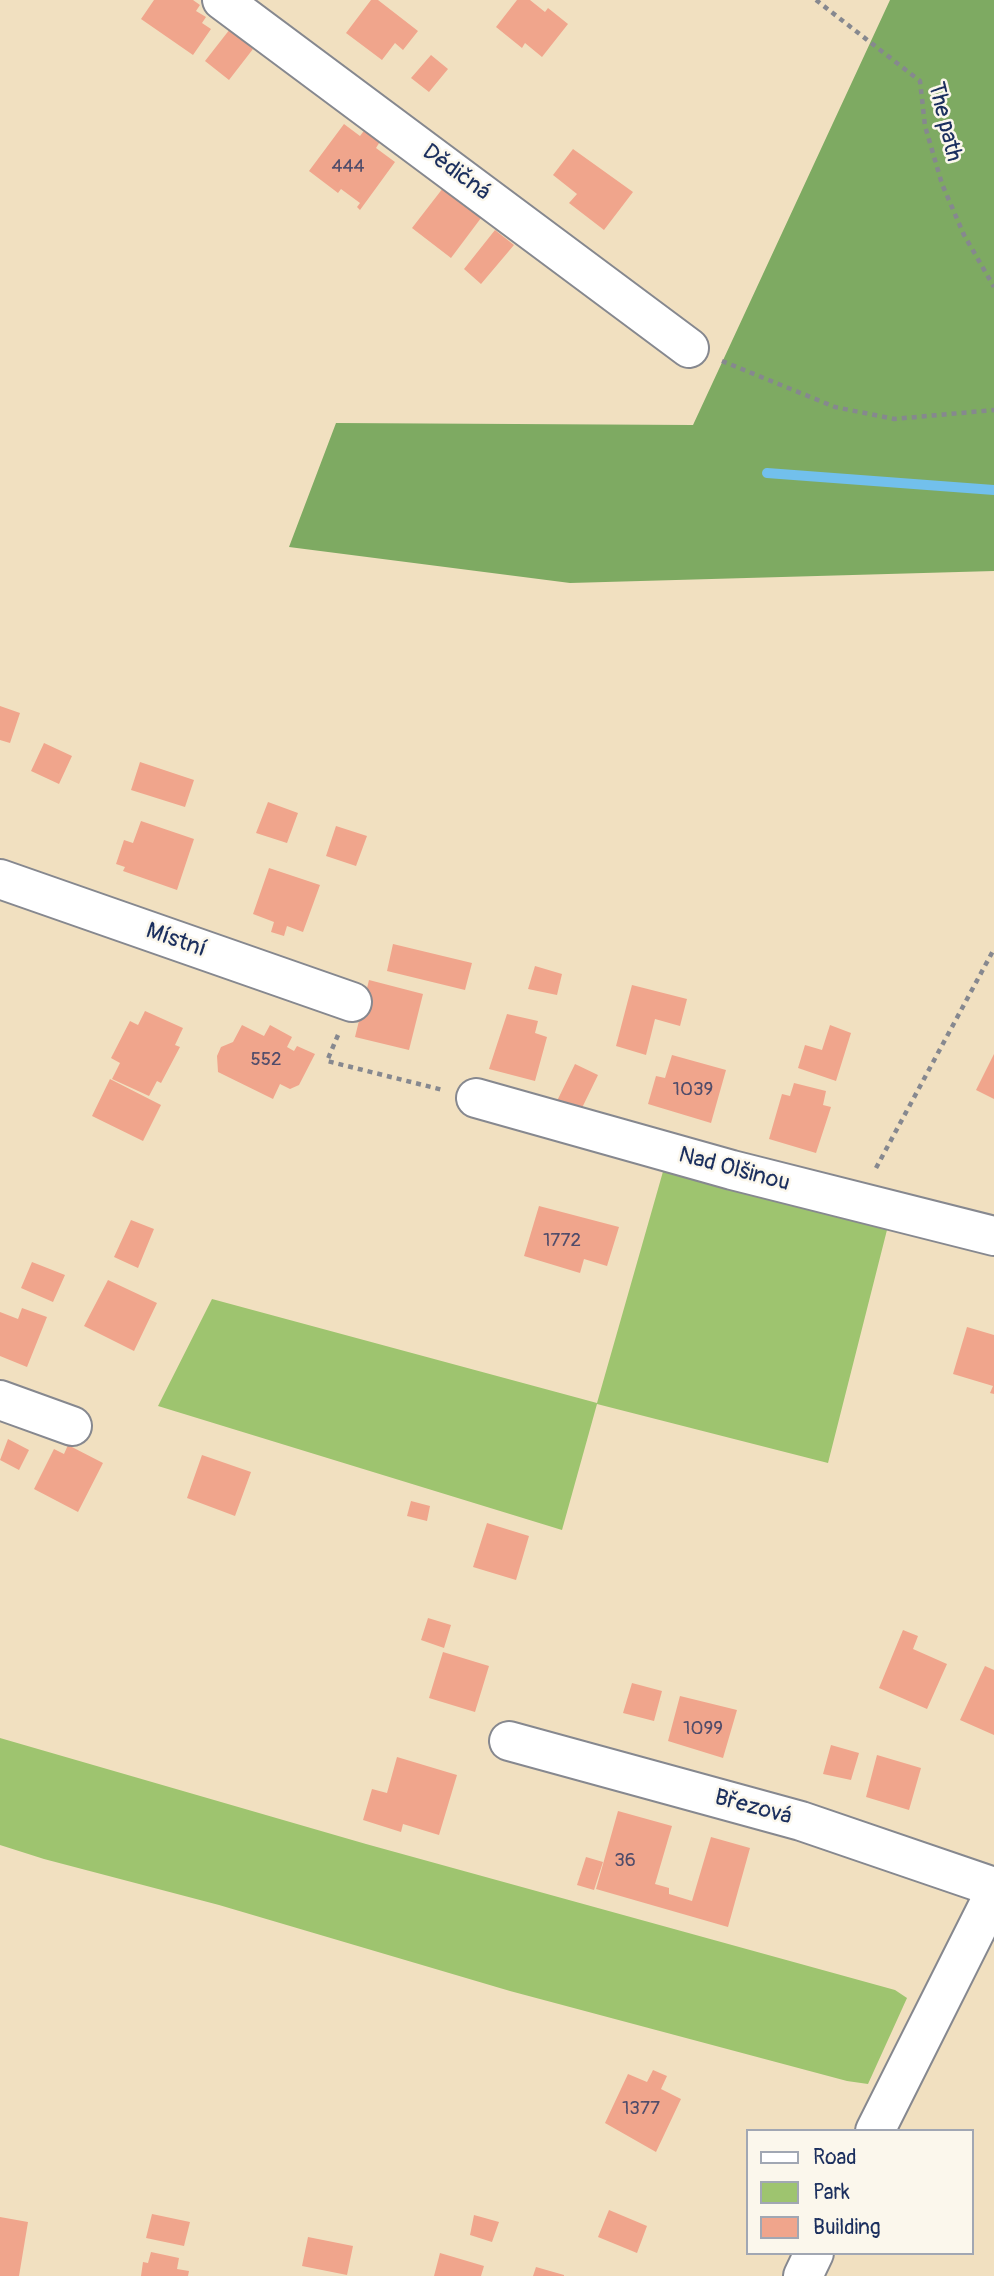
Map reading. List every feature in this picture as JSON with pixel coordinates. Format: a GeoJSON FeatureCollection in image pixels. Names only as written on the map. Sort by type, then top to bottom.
{"type":"FeatureCollection","features":[{"type":"Feature","properties":{"kind":"street","name":"Dědičná"},"geometry":{"type":"LineString","coordinates":[[222,0],[689,348]]}},
{"type":"Feature","properties":{"kind":"street","name":"Místní"},"geometry":{"type":"LineString","coordinates":[[0,879],[352,1002]]}},
{"type":"Feature","properties":{"kind":"street","name":"Nad Olšinou"},"geometry":{"type":"LineString","coordinates":[[476,1098],[858,1203],[994,1236]]}},
{"type":"Feature","properties":{"kind":"street"},"geometry":{"type":"LineString","coordinates":[[0,1400],[72,1426]]}},
{"type":"Feature","properties":{"kind":"street","name":"Březová"},"geometry":{"type":"LineString","coordinates":[[509,1741],[801,1821],[994,1887]]}},
{"type":"Feature","properties":{"kind":"street"},"geometry":{"type":"LineString","coordinates":[[877,2129],[994,1894]]}},
{"type":"Feature","properties":{"kind":"street"},"geometry":{"type":"LineString","coordinates":[[803,2276],[813,2255]]}},
{"type":"Feature","properties":{"kind":"path","name":"The path"},"geometry":{"type":"LineString","coordinates":[[816,0],[920,80],[925,126],[942,184],[964,235],[994,287]]}},
{"type":"Feature","properties":{"kind":"path"},"geometry":{"type":"LineString","coordinates":[[689,348],[835,408],[894,419],[994,410]]}},
{"type":"Feature","properties":{"kind":"path"},"geometry":{"type":"LineString","coordinates":[[858,1203],[994,949]]}},
{"type":"Feature","properties":{"kind":"path"},"geometry":{"type":"LineString","coordinates":[[352,1002],[327,1061],[476,1098]]}},
{"type":"Feature","properties":{"kind":"green space"},"geometry":{"type":"Polygon","coordinates":[[[890,0],[994,0],[994,571],[570,583],[289,547],[336,423],[693,425],[890,0]]]}},
{"type":"Feature","properties":{"kind":"green space"},"geometry":{"type":"Polygon","coordinates":[[[666,1161],[889,1222],[828,1463],[597,1404],[562,1530],[158,1406],[212,1299],[597,1403],[666,1161]]]}},
{"type":"Feature","properties":{"kind":"green space"},"geometry":{"type":"Polygon","coordinates":[[[0,1738],[366,1844],[895,1990],[907,1998],[868,2084],[847,2081],[510,1991],[219,1905],[44,1859],[0,1845],[0,1738]]]}},
{"type":"Feature","properties":{"kind":"building"},"geometry":{"type":"Polygon","coordinates":[[[154,0],[193,0],[200,5],[196,11],[206,17],[202,23],[211,29],[193,55],[141,19],[154,0]]]}},
{"type":"Feature","properties":{"kind":"building"},"geometry":{"type":"Polygon","coordinates":[[[371,0],[378,0],[418,31],[403,50],[395,43],[382,60],[346,33],[371,0]]]}},
{"type":"Feature","properties":{"kind":"building"},"geometry":{"type":"Polygon","coordinates":[[[517,0],[530,0],[545,12],[548,8],[568,24],[542,57],[525,43],[522,48],[496,27],[517,0]]]}},
{"type":"Feature","properties":{"kind":"building"},"geometry":{"type":"Polygon","coordinates":[[[230,29],[253,49],[229,80],[205,61],[230,29]]]}},
{"type":"Feature","properties":{"kind":"building"},"geometry":{"type":"Polygon","coordinates":[[[431,55],[448,69],[429,92],[411,78],[431,55]]]}},
{"type":"Feature","properties":{"kind":"building"},"geometry":{"type":"Polygon","coordinates":[[[344,124],[360,136],[366,128],[381,140],[376,148],[395,162],[360,210],[357,207],[360,203],[341,189],[338,193],[309,171],[344,124]]]}},
{"type":"Feature","properties":{"kind":"building"},"geometry":{"type":"Polygon","coordinates":[[[573,149],[633,192],[604,230],[569,203],[577,194],[553,175],[573,149]]]}},
{"type":"Feature","properties":{"kind":"building"},"geometry":{"type":"Polygon","coordinates":[[[443,188],[481,218],[451,258],[412,228],[443,188]]]}},
{"type":"Feature","properties":{"kind":"building"},"geometry":{"type":"Polygon","coordinates":[[[495,230],[514,245],[481,284],[464,269],[495,230]]]}},
{"type":"Feature","properties":{"kind":"building"},"geometry":{"type":"Polygon","coordinates":[[[0,706],[20,713],[10,743],[0,740],[0,706]]]}},
{"type":"Feature","properties":{"kind":"building"},"geometry":{"type":"Polygon","coordinates":[[[44,743],[72,756],[59,784],[31,771],[44,743]]]}},
{"type":"Feature","properties":{"kind":"building"},"geometry":{"type":"Polygon","coordinates":[[[140,762],[194,780],[185,807],[131,790],[140,762]]]}},
{"type":"Feature","properties":{"kind":"building"},"geometry":{"type":"Polygon","coordinates":[[[268,802],[298,813],[287,843],[256,833],[268,802]]]}},
{"type":"Feature","properties":{"kind":"building"},"geometry":{"type":"Polygon","coordinates":[[[141,821],[194,839],[177,890],[123,871],[125,867],[116,864],[124,840],[133,843],[141,821]]]}},
{"type":"Feature","properties":{"kind":"building"},"geometry":{"type":"Polygon","coordinates":[[[336,826],[367,836],[356,866],[326,856],[336,826]]]}},
{"type":"Feature","properties":{"kind":"building"},"geometry":{"type":"Polygon","coordinates":[[[269,868],[320,885],[303,932],[287,926],[284,936],[271,932],[274,922],[253,914],[269,868]]]}},
{"type":"Feature","properties":{"kind":"building"},"geometry":{"type":"Polygon","coordinates":[[[393,944],[472,963],[465,990],[387,971],[393,944]]]}},
{"type":"Feature","properties":{"kind":"building"},"geometry":{"type":"Polygon","coordinates":[[[535,966],[562,974],[557,995],[528,989],[535,966]]]}},
{"type":"Feature","properties":{"kind":"building"},"geometry":{"type":"Polygon","coordinates":[[[369,980],[423,994],[409,1050],[355,1037],[369,980]]]}},
{"type":"Feature","properties":{"kind":"building"},"geometry":{"type":"Polygon","coordinates":[[[632,985],[687,999],[680,1026],[655,1019],[646,1055],[616,1046],[632,985]]]}},
{"type":"Feature","properties":{"kind":"building"},"geometry":{"type":"Polygon","coordinates":[[[145,1011],[183,1028],[175,1045],[180,1047],[161,1083],[157,1081],[149,1096],[112,1079],[120,1063],[111,1058],[130,1021],[138,1025],[145,1011]]]}},
{"type":"Feature","properties":{"kind":"building"},"geometry":{"type":"Polygon","coordinates":[[[507,1014],[538,1021],[535,1033],[547,1037],[535,1081],[489,1069],[507,1014]]]}},
{"type":"Feature","properties":{"kind":"building"},"geometry":{"type":"Polygon","coordinates":[[[242,1025],[264,1036],[270,1025],[292,1037],[287,1047],[294,1051],[297,1046],[315,1054],[299,1085],[290,1089],[280,1084],[273,1099],[218,1072],[217,1056],[221,1047],[233,1042],[242,1025]]]}},
{"type":"Feature","properties":{"kind":"building"},"geometry":{"type":"Polygon","coordinates":[[[830,1025],[851,1033],[836,1081],[798,1068],[805,1045],[822,1050],[830,1025]]]}},
{"type":"Feature","properties":{"kind":"building"},"geometry":{"type":"Polygon","coordinates":[[[994,1054],[994,1099],[976,1090],[994,1054]]]}},
{"type":"Feature","properties":{"kind":"building"},"geometry":{"type":"Polygon","coordinates":[[[672,1055],[726,1070],[711,1123],[648,1104],[656,1076],[665,1078],[672,1055]]]}},
{"type":"Feature","properties":{"kind":"building"},"geometry":{"type":"Polygon","coordinates":[[[575,1064],[598,1075],[580,1112],[557,1101],[575,1064]]]}},
{"type":"Feature","properties":{"kind":"building"},"geometry":{"type":"Polygon","coordinates":[[[110,1079],[161,1105],[143,1141],[92,1116],[110,1079]]]}},
{"type":"Feature","properties":{"kind":"building"},"geometry":{"type":"Polygon","coordinates":[[[794,1083],[826,1091],[823,1105],[831,1107],[816,1153],[769,1139],[782,1094],[790,1096],[794,1083]]]}},
{"type":"Feature","properties":{"kind":"building"},"geometry":{"type":"Polygon","coordinates":[[[539,1206],[619,1227],[607,1266],[584,1259],[580,1273],[524,1256],[539,1206]]]}},
{"type":"Feature","properties":{"kind":"building"},"geometry":{"type":"Polygon","coordinates":[[[131,1220],[154,1229],[138,1268],[114,1257],[131,1220]]]}},
{"type":"Feature","properties":{"kind":"building"},"geometry":{"type":"Polygon","coordinates":[[[32,1262],[65,1275],[53,1302],[21,1288],[32,1262]]]}},
{"type":"Feature","properties":{"kind":"building"},"geometry":{"type":"Polygon","coordinates":[[[108,1280],[157,1303],[134,1351],[84,1326],[108,1280]]]}},
{"type":"Feature","properties":{"kind":"building"},"geometry":{"type":"Polygon","coordinates":[[[22,1308],[47,1317],[27,1367],[0,1356],[0,1312],[18,1319],[22,1308]]]}},
{"type":"Feature","properties":{"kind":"building"},"geometry":{"type":"Polygon","coordinates":[[[967,1327],[994,1335],[994,1394],[990,1393],[993,1386],[953,1374],[967,1327]]]}},
{"type":"Feature","properties":{"kind":"building"},"geometry":{"type":"Polygon","coordinates":[[[8,1439],[29,1450],[19,1470],[0,1460],[8,1439]]]}},
{"type":"Feature","properties":{"kind":"building"},"geometry":{"type":"Polygon","coordinates":[[[68,1445],[103,1463],[78,1512],[34,1489],[54,1449],[64,1454],[68,1445]]]}},
{"type":"Feature","properties":{"kind":"building"},"geometry":{"type":"Polygon","coordinates":[[[202,1455],[251,1472],[235,1516],[187,1498],[202,1455]]]}},
{"type":"Feature","properties":{"kind":"building"},"geometry":{"type":"Polygon","coordinates":[[[411,1501],[430,1506],[427,1521],[407,1516],[411,1501]]]}},
{"type":"Feature","properties":{"kind":"building"},"geometry":{"type":"Polygon","coordinates":[[[487,1523],[529,1536],[516,1580],[473,1567],[487,1523]]]}},
{"type":"Feature","properties":{"kind":"building"},"geometry":{"type":"Polygon","coordinates":[[[428,1618],[451,1625],[444,1648],[421,1640],[428,1618]]]}},
{"type":"Feature","properties":{"kind":"building"},"geometry":{"type":"Polygon","coordinates":[[[903,1630],[918,1636],[913,1649],[947,1664],[927,1709],[879,1688],[903,1630]]]}},
{"type":"Feature","properties":{"kind":"building"},"geometry":{"type":"Polygon","coordinates":[[[443,1652],[489,1666],[475,1712],[429,1698],[443,1652]]]}},
{"type":"Feature","properties":{"kind":"building"},"geometry":{"type":"Polygon","coordinates":[[[985,1666],[994,1670],[994,1735],[960,1720],[985,1666]]]}},
{"type":"Feature","properties":{"kind":"building"},"geometry":{"type":"Polygon","coordinates":[[[632,1683],[662,1691],[654,1721],[623,1713],[632,1683]]]}},
{"type":"Feature","properties":{"kind":"building"},"geometry":{"type":"Polygon","coordinates":[[[680,1696],[737,1710],[723,1758],[668,1741],[680,1696]]]}},
{"type":"Feature","properties":{"kind":"building"},"geometry":{"type":"Polygon","coordinates":[[[831,1745],[859,1753],[851,1780],[823,1774],[831,1745]]]}},
{"type":"Feature","properties":{"kind":"building"},"geometry":{"type":"Polygon","coordinates":[[[877,1755],[921,1768],[909,1810],[866,1797],[877,1755]]]}},
{"type":"Feature","properties":{"kind":"building"},"geometry":{"type":"Polygon","coordinates":[[[397,1757],[457,1775],[439,1835],[403,1824],[401,1832],[363,1820],[372,1789],[387,1793],[397,1757]]]}},
{"type":"Feature","properties":{"kind":"building"},"geometry":{"type":"Polygon","coordinates":[[[618,1811],[672,1826],[655,1884],[669,1888],[669,1894],[692,1901],[711,1837],[750,1848],[728,1927],[596,1889],[618,1811]]]}},
{"type":"Feature","properties":{"kind":"building"},"geometry":{"type":"Polygon","coordinates":[[[586,1857],[603,1862],[594,1890],[577,1885],[586,1857]]]}},
{"type":"Feature","properties":{"kind":"building"},"geometry":{"type":"Polygon","coordinates":[[[653,2070],[667,2076],[661,2089],[681,2099],[656,2152],[605,2123],[628,2074],[647,2082],[653,2070]]]}},
{"type":"Feature","properties":{"kind":"building"},"geometry":{"type":"Polygon","coordinates":[[[609,2210],[647,2226],[637,2253],[598,2237],[609,2210]]]}},
{"type":"Feature","properties":{"kind":"building"},"geometry":{"type":"Polygon","coordinates":[[[152,2214],[190,2222],[184,2246],[146,2238],[152,2214]]]}},
{"type":"Feature","properties":{"kind":"building"},"geometry":{"type":"Polygon","coordinates":[[[474,2215],[499,2222],[492,2242],[470,2235],[474,2215]]]}},
{"type":"Feature","properties":{"kind":"building"},"geometry":{"type":"Polygon","coordinates":[[[0,2217],[28,2222],[19,2276],[0,2276],[0,2217]]]}},
{"type":"Feature","properties":{"kind":"building"},"geometry":{"type":"Polygon","coordinates":[[[308,2237],[353,2246],[347,2275],[302,2266],[308,2237]]]}},
{"type":"Feature","properties":{"kind":"building"},"geometry":{"type":"Polygon","coordinates":[[[151,2252],[179,2258],[177,2269],[189,2271],[188,2276],[141,2276],[143,2262],[148,2263],[151,2252]]]}},
{"type":"Feature","properties":{"kind":"building"},"geometry":{"type":"Polygon","coordinates":[[[440,2253],[484,2266],[481,2276],[434,2276],[440,2253]]]}},
{"type":"Feature","properties":{"kind":"building"},"geometry":{"type":"Polygon","coordinates":[[[536,2267],[564,2275],[564,2276],[533,2276],[536,2267]]]}},
{"type":"Feature","properties":{"kind":"waterway"},"geometry":{"type":"LineString","coordinates":[[767,473],[994,490]]}}]}
